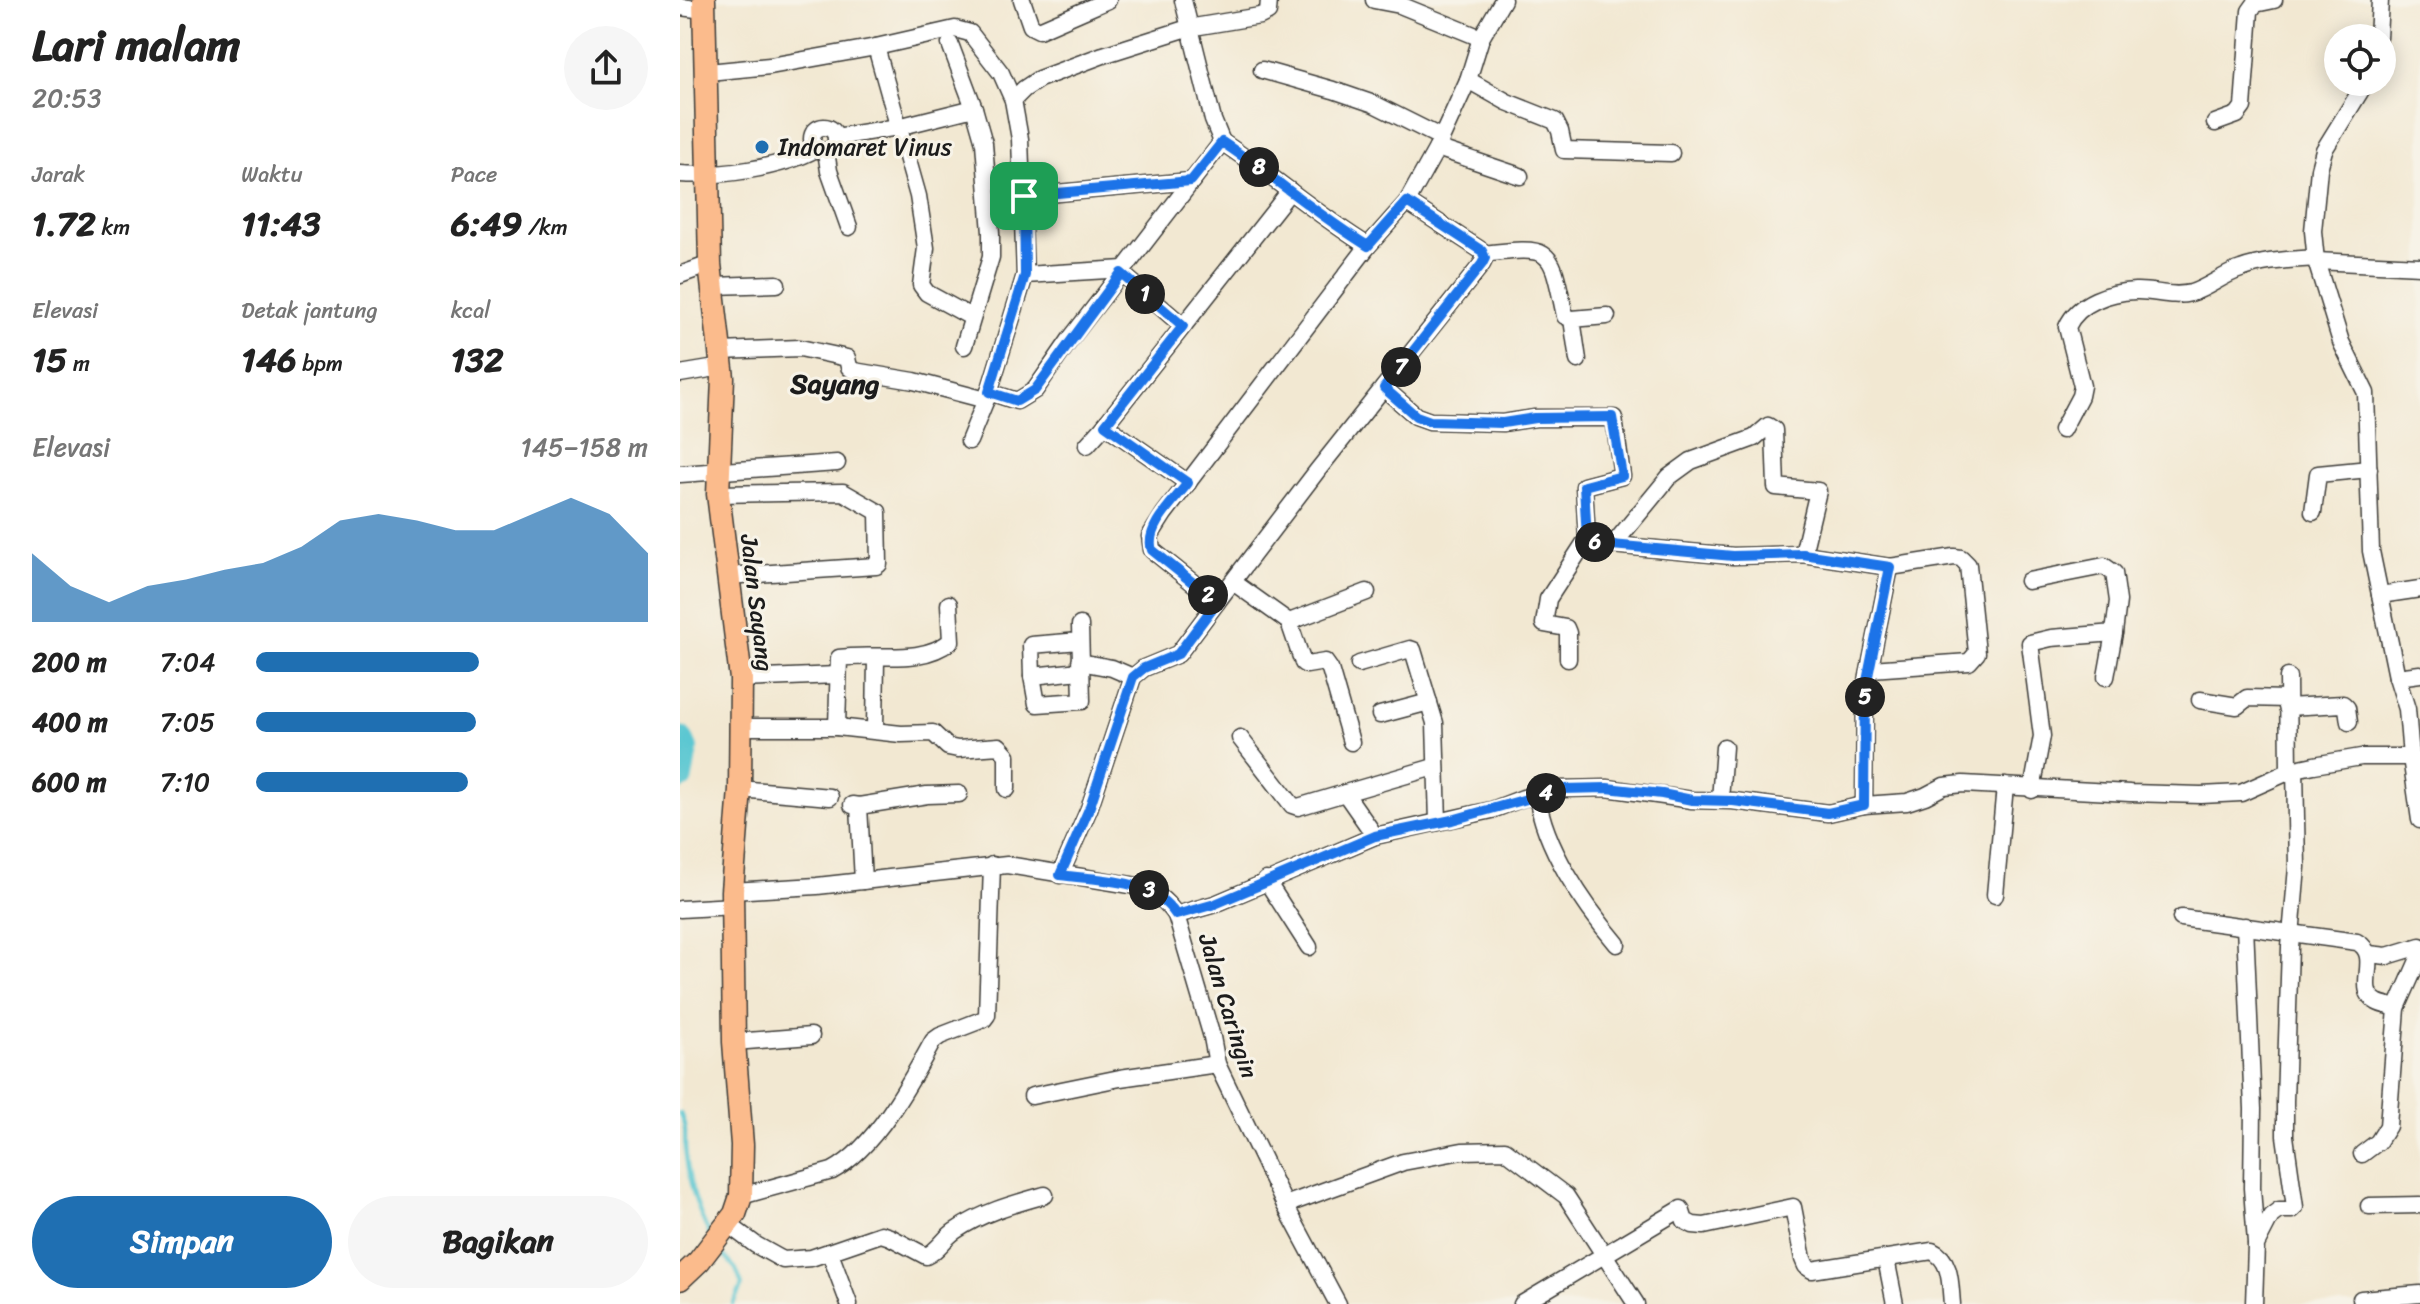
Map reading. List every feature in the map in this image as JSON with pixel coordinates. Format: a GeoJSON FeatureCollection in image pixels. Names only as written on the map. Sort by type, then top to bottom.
{"type":"FeatureCollection","features":[{"type":"Feature","properties":{"kind":"main road","name":"Jalan Sayang"},"geometry":{"type":"LineString","coordinates":[[705,5],[713,172],[712,275],[721,359],[719,483],[726,576],[741,679],[742,727],[733,898],[734,1042],[741,1117],[741,1196],[719,1237]]}},
{"type":"Feature","properties":{"kind":"main road"},"geometry":{"type":"LineString","coordinates":[[680,1279],[719,1237]]}},
{"type":"Feature","properties":{"kind":"street"},"geometry":{"type":"LineString","coordinates":[[1022,0],[1031,26],[1039,30],[1108,0]]}},
{"type":"Feature","properties":{"kind":"street"},"geometry":{"type":"LineString","coordinates":[[1183,0],[1213,120],[1222,142],[1335,226],[1368,246]]}},
{"type":"Feature","properties":{"kind":"street"},"geometry":{"type":"LineString","coordinates":[[1013,100],[1039,79],[1103,55],[1188,28],[1260,16],[1268,12],[1269,0]]}},
{"type":"Feature","properties":{"kind":"street"},"geometry":{"type":"LineString","coordinates":[[1374,0],[1400,5],[1481,38]]}},
{"type":"Feature","properties":{"kind":"street"},"geometry":{"type":"LineString","coordinates":[[1217,602],[1152,550],[1150,536],[1368,246],[1407,202],[1468,80],[1481,38],[1503,0]]}},
{"type":"Feature","properties":{"kind":"street"},"geometry":{"type":"LineString","coordinates":[[2215,123],[2237,115],[2243,107],[2250,11],[2255,4],[2274,0]]}},
{"type":"Feature","properties":{"kind":"street"},"geometry":{"type":"LineString","coordinates":[[2379,24],[2380,0]]}},
{"type":"Feature","properties":{"kind":"street"},"geometry":{"type":"LineString","coordinates":[[680,7],[705,5]]}},
{"type":"Feature","properties":{"kind":"street"},"geometry":{"type":"LineString","coordinates":[[708,72],[770,66],[955,29],[970,33],[1001,73],[1013,100],[1020,139],[1025,275],[987,396],[969,441]]}},
{"type":"Feature","properties":{"kind":"street"},"geometry":{"type":"LineString","coordinates":[[950,44],[984,143],[991,233],[991,257],[964,346]]}},
{"type":"Feature","properties":{"kind":"street"},"geometry":{"type":"LineString","coordinates":[[876,47],[918,196],[926,248],[921,285],[927,293],[971,317]]}},
{"type":"Feature","properties":{"kind":"street"},"geometry":{"type":"LineString","coordinates":[[1262,70],[1374,104],[1439,142],[1520,176]]}},
{"type":"Feature","properties":{"kind":"street"},"geometry":{"type":"LineString","coordinates":[[1468,80],[1507,102],[1555,121],[1564,150],[1671,153]]}},
{"type":"Feature","properties":{"kind":"street"},"geometry":{"type":"LineString","coordinates":[[2357,96],[2324,150],[2313,231],[2316,259],[2341,342],[2366,393],[2371,551],[2397,677],[2407,709],[2420,820]]}},
{"type":"Feature","properties":{"kind":"street"},"geometry":{"type":"LineString","coordinates":[[680,174],[773,164],[803,156],[826,145],[974,108]]}},
{"type":"Feature","properties":{"kind":"street"},"geometry":{"type":"LineString","coordinates":[[680,374],[721,359],[800,348],[847,358],[849,367],[854,371],[1017,401],[1035,390],[1222,142]]}},
{"type":"Feature","properties":{"kind":"street"},"geometry":{"type":"LineString","coordinates":[[826,145],[829,171],[849,227]]}},
{"type":"Feature","properties":{"kind":"street"},"geometry":{"type":"LineString","coordinates":[[680,165],[713,172]]}},
{"type":"Feature","properties":{"kind":"street"},"geometry":{"type":"LineString","coordinates":[[1024,196],[1191,181]]}},
{"type":"Feature","properties":{"kind":"street"},"geometry":{"type":"LineString","coordinates":[[1087,445],[1290,191]]}},
{"type":"Feature","properties":{"kind":"street"},"geometry":{"type":"LineString","coordinates":[[1060,875],[1089,809],[1133,677],[1144,668],[1178,654],[1482,264],[1482,251],[1407,202]]}},
{"type":"Feature","properties":{"kind":"street"},"geometry":{"type":"LineString","coordinates":[[1483,254],[1540,251],[1552,260],[1565,316],[1572,319],[1607,316]]}},
{"type":"Feature","properties":{"kind":"street"},"geometry":{"type":"LineString","coordinates":[[2062,430],[2082,386],[2067,327],[2094,299],[2136,291],[2167,295],[2192,292],[2239,269],[2267,261],[2316,259],[2420,266]]}},
{"type":"Feature","properties":{"kind":"street"},"geometry":{"type":"LineString","coordinates":[[1025,275],[1122,271],[1183,326]]}},
{"type":"Feature","properties":{"kind":"street"},"geometry":{"type":"LineString","coordinates":[[680,275],[712,275],[777,284]]}},
{"type":"Feature","properties":{"kind":"street"},"geometry":{"type":"LineString","coordinates":[[1572,319],[1578,360]]}},
{"type":"Feature","properties":{"kind":"street"},"geometry":{"type":"LineString","coordinates":[[1384,388],[1416,416],[1430,421],[1503,423],[1535,418],[1612,417],[1622,476],[1584,486],[1587,539],[1548,599],[1544,622],[1566,628],[1568,659]]}},
{"type":"Feature","properties":{"kind":"street"},"geometry":{"type":"LineString","coordinates":[[1105,425],[1188,483]]}},
{"type":"Feature","properties":{"kind":"street"},"geometry":{"type":"LineString","coordinates":[[1613,545],[1669,477],[1691,461],[1754,438],[1768,426],[1774,430],[1776,487],[1818,491],[1803,554]]}},
{"type":"Feature","properties":{"kind":"street"},"geometry":{"type":"LineString","coordinates":[[719,483],[837,463]]}},
{"type":"Feature","properties":{"kind":"street"},"geometry":{"type":"LineString","coordinates":[[2313,512],[2318,474],[2369,469]]}},
{"type":"Feature","properties":{"kind":"street"},"geometry":{"type":"LineString","coordinates":[[680,474],[719,483],[843,492],[878,512],[879,564],[876,566],[726,576]]}},
{"type":"Feature","properties":{"kind":"street"},"geometry":{"type":"LineString","coordinates":[[1587,539],[1613,545],[1733,556],[1803,554],[1890,567],[1954,557],[1964,560],[1968,565],[1977,653],[1969,662],[1871,669]]}},
{"type":"Feature","properties":{"kind":"street"},"geometry":{"type":"LineString","coordinates":[[2028,581],[2104,566],[2111,569],[2118,601],[2106,677]]}},
{"type":"Feature","properties":{"kind":"street"},"geometry":{"type":"LineString","coordinates":[[1864,805],[1865,691],[1890,567]]}},
{"type":"Feature","properties":{"kind":"street"},"geometry":{"type":"LineString","coordinates":[[1233,582],[1289,622],[1303,663],[1325,662],[1330,669],[1351,742]]}},
{"type":"Feature","properties":{"kind":"street"},"geometry":{"type":"LineString","coordinates":[[2380,595],[2420,589]]}},
{"type":"Feature","properties":{"kind":"street"},"geometry":{"type":"LineString","coordinates":[[1289,622],[1367,592]]}},
{"type":"Feature","properties":{"kind":"street"},"geometry":{"type":"LineString","coordinates":[[837,727],[839,658],[920,655],[944,647],[951,641],[949,604]]}},
{"type":"Feature","properties":{"kind":"street"},"geometry":{"type":"LineString","coordinates":[[1080,633],[1080,666],[1081,702],[1039,705],[1032,676],[1030,637],[1080,633]]}},
{"type":"Feature","properties":{"kind":"street"},"geometry":{"type":"LineString","coordinates":[[2032,790],[2042,736],[2030,643],[2051,638],[2114,633]]}},
{"type":"Feature","properties":{"kind":"street"},"geometry":{"type":"LineString","coordinates":[[1359,664],[1413,650],[1435,723],[1438,822]]}},
{"type":"Feature","properties":{"kind":"street"},"geometry":{"type":"LineString","coordinates":[[875,730],[876,657]]}},
{"type":"Feature","properties":{"kind":"street"},"geometry":{"type":"LineString","coordinates":[[1032,676],[1080,666],[1112,668],[1133,677]]}},
{"type":"Feature","properties":{"kind":"street"},"geometry":{"type":"LineString","coordinates":[[2397,677],[2420,674]]}},
{"type":"Feature","properties":{"kind":"street"},"geometry":{"type":"LineString","coordinates":[[741,679],[837,675]]}},
{"type":"Feature","properties":{"kind":"street"},"geometry":{"type":"LineString","coordinates":[[2256,1245],[2271,1216],[2279,1210],[2295,1207],[2285,1136],[2298,824],[2287,703],[2288,677]]}},
{"type":"Feature","properties":{"kind":"street"},"geometry":{"type":"LineString","coordinates":[[2200,700],[2237,706],[2247,698],[2287,703],[2343,704],[2347,708],[2349,722]]}},
{"type":"Feature","properties":{"kind":"street"},"geometry":{"type":"LineString","coordinates":[[1380,715],[1429,702]]}},
{"type":"Feature","properties":{"kind":"street"},"geometry":{"type":"LineString","coordinates":[[742,727],[837,727],[901,734],[933,733],[948,747],[958,749],[999,746],[1007,755],[1007,789]]}},
{"type":"Feature","properties":{"kind":"street"},"geometry":{"type":"LineString","coordinates":[[1240,738],[1292,805],[1305,805],[1434,767]]}},
{"type":"Feature","properties":{"kind":"street"},"geometry":{"type":"LineString","coordinates":[[1720,800],[1724,747]]}},
{"type":"Feature","properties":{"kind":"street"},"geometry":{"type":"LineString","coordinates":[[1176,915],[1215,904],[1375,836],[1492,810],[1562,789],[1607,788],[1828,813],[1864,805],[1907,802],[1944,786],[2201,795],[2241,793],[2292,771],[2361,757],[2411,757]]}},
{"type":"Feature","properties":{"kind":"street"},"geometry":{"type":"LineString","coordinates":[[1995,895],[2005,786]]}},
{"type":"Feature","properties":{"kind":"street"},"geometry":{"type":"LineString","coordinates":[[740,789],[830,797]]}},
{"type":"Feature","properties":{"kind":"street"},"geometry":{"type":"LineString","coordinates":[[1345,793],[1375,836]]}},
{"type":"Feature","properties":{"kind":"street"},"geometry":{"type":"LineString","coordinates":[[863,881],[854,806],[927,795],[959,794]]}},
{"type":"Feature","properties":{"kind":"street"},"geometry":{"type":"LineString","coordinates":[[1537,795],[1549,836],[1583,901],[1617,944]]}},
{"type":"Feature","properties":{"kind":"street"},"geometry":{"type":"LineString","coordinates":[[741,1196],[842,1166],[898,1100],[933,1041],[984,1019],[987,1015],[992,865]]}},
{"type":"Feature","properties":{"kind":"street","name":"Jalan Caringin"},"geometry":{"type":"LineString","coordinates":[[680,909],[733,898],[992,865],[1018,866],[1150,890],[1166,901],[1176,915],[1217,1064],[1335,1303]]}},
{"type":"Feature","properties":{"kind":"street"},"geometry":{"type":"LineString","coordinates":[[1266,880],[1309,947]]}},
{"type":"Feature","properties":{"kind":"street"},"geometry":{"type":"LineString","coordinates":[[2181,918],[2357,942],[2365,946],[2369,954],[2366,985],[2370,995],[2375,1001],[2397,1008]]}},
{"type":"Feature","properties":{"kind":"street"},"geometry":{"type":"LineString","coordinates":[[2245,926],[2253,1109],[2254,1304]]}},
{"type":"Feature","properties":{"kind":"street"},"geometry":{"type":"LineString","coordinates":[[2369,954],[2387,956],[2420,946]]}},
{"type":"Feature","properties":{"kind":"street"},"geometry":{"type":"LineString","coordinates":[[2362,1154],[2378,1142],[2388,1126],[2397,1008],[2420,956]]}},
{"type":"Feature","properties":{"kind":"street"},"geometry":{"type":"LineString","coordinates":[[734,1042],[811,1036]]}},
{"type":"Feature","properties":{"kind":"street"},"geometry":{"type":"LineString","coordinates":[[1032,1096],[1120,1078],[1217,1064]]}},
{"type":"Feature","properties":{"kind":"street"},"geometry":{"type":"LineString","coordinates":[[1285,1205],[1403,1162],[1462,1151],[1505,1150],[1566,1196],[1636,1304]]}},
{"type":"Feature","properties":{"kind":"street"},"geometry":{"type":"LineString","coordinates":[[719,1237],[756,1245],[783,1260],[830,1253],[881,1234],[926,1256],[932,1254],[957,1229],[995,1208],[1045,1195]]}},
{"type":"Feature","properties":{"kind":"street"},"geometry":{"type":"LineString","coordinates":[[2369,1206],[2420,1205]]}},
{"type":"Feature","properties":{"kind":"street"},"geometry":{"type":"LineString","coordinates":[[1522,1304],[1681,1209],[1685,1221],[1704,1226],[1793,1207],[1803,1259],[1812,1270],[1924,1252],[1941,1255],[1947,1266],[1952,1304]]}},
{"type":"Feature","properties":{"kind":"street"},"geometry":{"type":"LineString","coordinates":[[830,1253],[849,1304]]}},
{"type":"Feature","properties":{"kind":"street"},"geometry":{"type":"LineString","coordinates":[[1886,1259],[1895,1304]]}},
{"type":"Feature","properties":{"kind":"street"},"geometry":{"type":"LineString","coordinates":[[2361,1299],[2420,1294]]}},
{"type":"Feature","properties":{"kind":"waterway"},"geometry":{"type":"LineString","coordinates":[[680,739],[685,748],[680,777]]}},
{"type":"Feature","properties":{"kind":"waterway"},"geometry":{"type":"LineString","coordinates":[[680,1113],[685,1130],[691,1186],[710,1235]]}},
{"type":"Feature","properties":{"kind":"waterway"},"geometry":{"type":"LineString","coordinates":[[718,1249],[736,1269],[742,1285],[733,1304]]}},
{"type":"Feature","properties":{"kind":"place","name":"Indomaret Vinus"},"geometry":{"type":"Point","coordinates":[762,147]}},
{"type":"Feature","properties":{"kind":"district","name":"Sayang"},"geometry":{"type":"Point","coordinates":[835,383]}},
{"type":"Feature","properties":{"kind":"route"},"geometry":{"type":"LineString","coordinates":[[1222,142],[1253,162],[1335,226],[1368,246],[1407,202],[1482,251],[1485,258],[1482,264],[1384,388],[1416,416],[1430,421],[1503,423],[1535,418],[1614,418],[1622,476],[1584,486],[1583,491],[1587,539],[1601,544],[1733,556],[1803,554],[1890,567],[1865,691],[1864,805],[1828,813],[1607,788],[1562,789],[1523,798],[1492,810],[1375,836],[1215,904],[1176,915],[1166,901],[1150,890],[1060,875],[1089,809],[1133,677],[1144,668],[1178,654],[1217,602],[1152,550],[1150,543],[1150,536],[1188,483],[1105,425],[1183,326],[1121,273],[1035,390],[1017,401],[989,392],[1025,275],[1024,196],[1191,181],[1222,142]]}}]}
